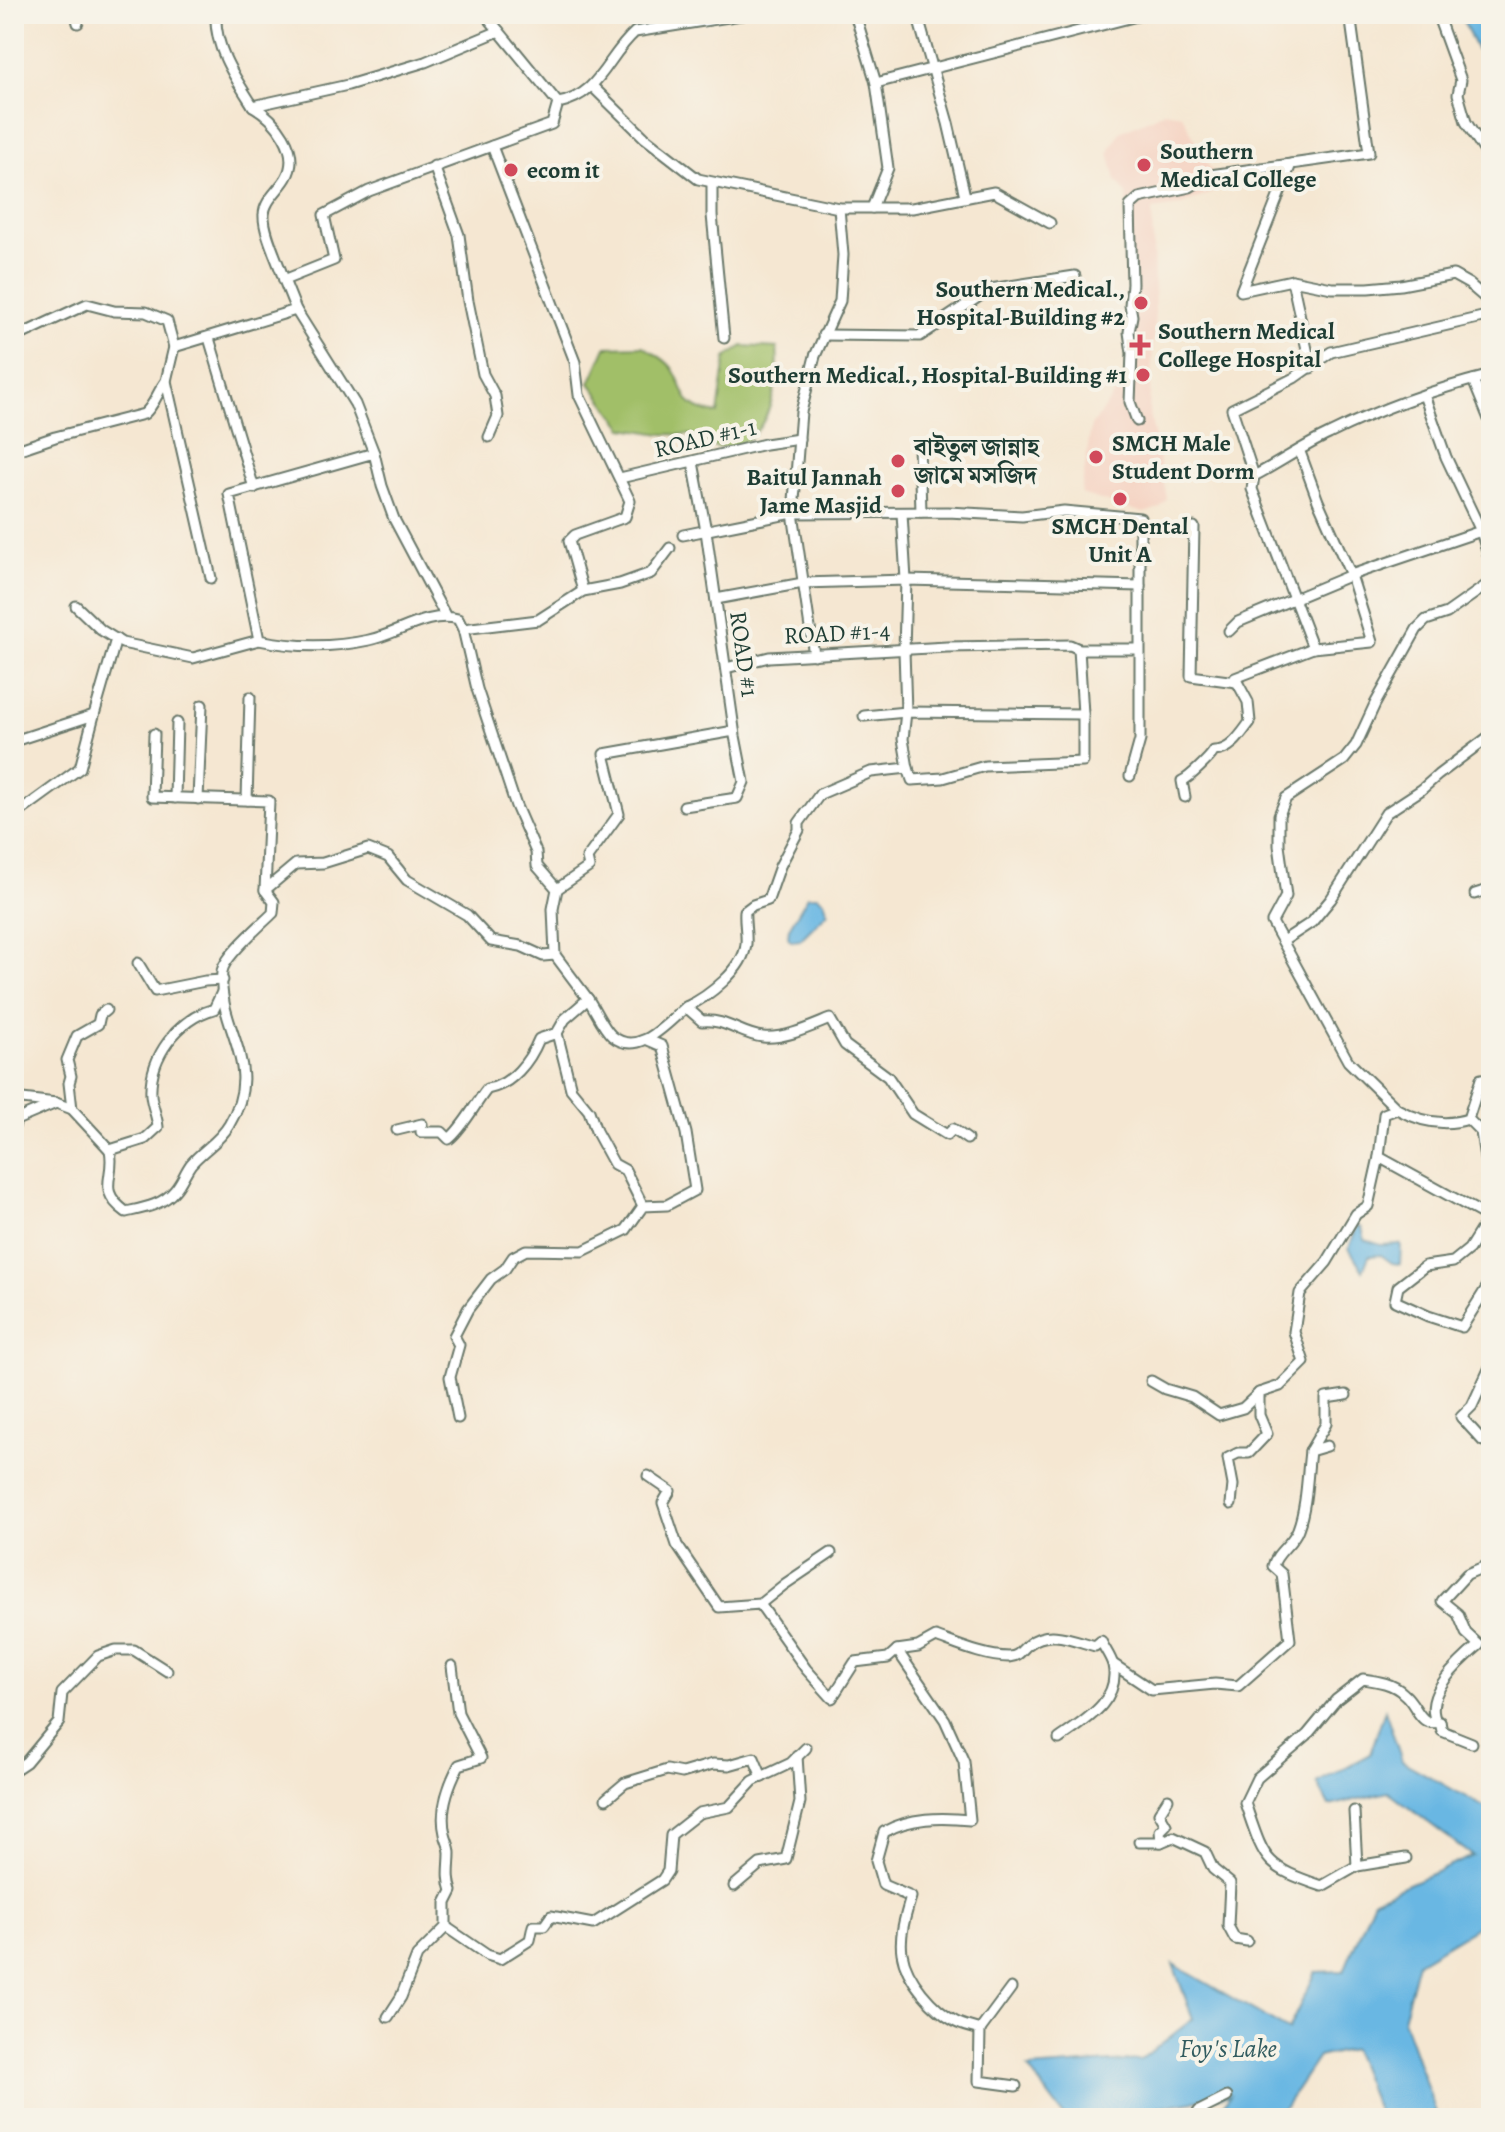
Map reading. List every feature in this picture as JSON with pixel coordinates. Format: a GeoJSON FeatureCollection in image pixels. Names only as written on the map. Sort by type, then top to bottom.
{"type":"FeatureCollection","features":[{"type":"Feature","properties":{"kind":"street"},"geometry":{"type":"LineString","coordinates":[[216,14],[215,22],[228,67],[253,106],[284,133],[288,146],[288,175],[264,210],[264,222],[284,280],[296,310],[355,404],[394,519],[445,615]]}},
{"type":"Feature","properties":{"kind":"street"},"geometry":{"type":"LineString","coordinates":[[485,14],[558,103]]}},
{"type":"Feature","properties":{"kind":"street"},"geometry":{"type":"LineString","coordinates":[[558,103],[573,100],[593,87],[635,32],[747,14]]}},
{"type":"Feature","properties":{"kind":"street"},"geometry":{"type":"LineString","coordinates":[[855,14],[876,83],[888,168],[872,208]]}},
{"type":"Feature","properties":{"kind":"street"},"geometry":{"type":"LineString","coordinates":[[917,14],[965,196]]}},
{"type":"Feature","properties":{"kind":"street"},"geometry":{"type":"LineString","coordinates":[[876,83],[1145,14]]}},
{"type":"Feature","properties":{"kind":"street"},"geometry":{"type":"LineString","coordinates":[[1137,421],[1130,402],[1130,206],[1139,198],[1190,187],[1210,175],[1369,153],[1350,14]]}},
{"type":"Feature","properties":{"kind":"street"},"geometry":{"type":"LineString","coordinates":[[1437,14],[1461,80],[1458,94],[1466,122],[1491,161]]}},
{"type":"Feature","properties":{"kind":"street"},"geometry":{"type":"LineString","coordinates":[[253,106],[348,85],[425,62],[499,31]]}},
{"type":"Feature","properties":{"kind":"street"},"geometry":{"type":"LineString","coordinates":[[593,87],[645,138],[698,179],[839,208],[912,208],[994,192],[1050,223]]}},
{"type":"Feature","properties":{"kind":"street"},"geometry":{"type":"LineString","coordinates":[[284,280],[334,260],[324,215],[369,191],[552,124],[558,103]]}},
{"type":"Feature","properties":{"kind":"street"},"geometry":{"type":"LineString","coordinates":[[492,146],[575,362],[579,395],[630,501],[625,517],[575,535],[569,541],[583,591]]}},
{"type":"Feature","properties":{"kind":"street"},"geometry":{"type":"LineString","coordinates":[[1291,164],[1241,291],[1292,280],[1332,288],[1368,288],[1453,275],[1491,303]]}},
{"type":"Feature","properties":{"kind":"street"},"geometry":{"type":"LineString","coordinates":[[434,166],[459,235],[483,374],[495,396],[498,416],[489,437]]}},
{"type":"Feature","properties":{"kind":"street"},"geometry":{"type":"LineString","coordinates":[[712,183],[712,215],[724,338]]}},
{"type":"Feature","properties":{"kind":"street"},"geometry":{"type":"LineString","coordinates":[[814,655],[793,513],[801,412],[823,335],[840,301],[843,255],[839,208]]}},
{"type":"Feature","properties":{"kind":"street"},"geometry":{"type":"LineString","coordinates":[[823,335],[920,336],[990,289],[1075,276]]}},
{"type":"Feature","properties":{"kind":"street"},"geometry":{"type":"LineString","coordinates":[[1292,280],[1311,368]]}},
{"type":"Feature","properties":{"kind":"street"},"geometry":{"type":"LineString","coordinates":[[14,338],[87,304],[114,311],[146,312],[167,321],[174,347],[166,381],[157,392],[153,407],[144,414],[14,451]]}},
{"type":"Feature","properties":{"kind":"street"},"geometry":{"type":"LineString","coordinates":[[174,347],[296,310]]}},
{"type":"Feature","properties":{"kind":"street"},"geometry":{"type":"LineString","coordinates":[[1313,648],[1252,489],[1254,476],[1232,409],[1311,368],[1331,352],[1491,315]]}},
{"type":"Feature","properties":{"kind":"street"},"geometry":{"type":"LineString","coordinates":[[209,338],[254,488]]}},
{"type":"Feature","properties":{"kind":"street"},"geometry":{"type":"LineString","coordinates":[[1254,476],[1326,435],[1391,406],[1491,375]]}},
{"type":"Feature","properties":{"kind":"street"},"geometry":{"type":"LineString","coordinates":[[1473,380],[1491,424]]}},
{"type":"Feature","properties":{"kind":"street"},"geometry":{"type":"LineString","coordinates":[[166,381],[211,578]]}},
{"type":"Feature","properties":{"kind":"street"},"geometry":{"type":"LineString","coordinates":[[1424,395],[1446,457],[1481,531],[1491,564]]}},
{"type":"Feature","properties":{"kind":"street","name":"ROAD #1-1"},"geometry":{"type":"LineString","coordinates":[[620,478],[799,439]]}},
{"type":"Feature","properties":{"kind":"street"},"geometry":{"type":"LineString","coordinates":[[921,512],[919,445],[932,445]]}},
{"type":"Feature","properties":{"kind":"street"},"geometry":{"type":"LineString","coordinates":[[1185,797],[1182,781],[1191,778],[1198,765],[1210,759],[1214,751],[1222,751],[1234,742],[1250,722],[1248,702],[1235,678],[1313,648],[1372,642],[1351,575],[1300,452]]}},
{"type":"Feature","properties":{"kind":"street"},"geometry":{"type":"LineString","coordinates":[[259,640],[229,494],[374,453]]}},
{"type":"Feature","properties":{"kind":"street","name":"ROAD #1"},"geometry":{"type":"LineString","coordinates":[[684,806],[737,798],[744,782],[693,462]]}},
{"type":"Feature","properties":{"kind":"street"},"geometry":{"type":"LineString","coordinates":[[683,535],[793,513],[921,512],[1022,516],[1064,511],[1140,518],[1140,740],[1130,776]]}},
{"type":"Feature","properties":{"kind":"street"},"geometry":{"type":"LineString","coordinates":[[902,513],[906,580],[906,712],[903,739],[912,780],[943,778],[985,766],[1083,762],[1079,649]]}},
{"type":"Feature","properties":{"kind":"street"},"geometry":{"type":"LineString","coordinates":[[1194,527],[1191,676],[1236,682]]}},
{"type":"Feature","properties":{"kind":"street"},"geometry":{"type":"LineString","coordinates":[[1229,631],[1238,622],[1351,575],[1481,531]]}},
{"type":"Feature","properties":{"kind":"street"},"geometry":{"type":"LineString","coordinates":[[463,629],[538,620],[583,591],[620,584],[651,573],[670,548]]}},
{"type":"Feature","properties":{"kind":"street"},"geometry":{"type":"LineString","coordinates":[[716,599],[803,583],[906,580],[1140,586]]}},
{"type":"Feature","properties":{"kind":"street"},"geometry":{"type":"LineString","coordinates":[[1468,1119],[1453,1124],[1414,1118],[1397,1109],[1348,1061],[1272,922],[1286,896],[1279,845],[1279,815],[1286,798],[1344,760],[1356,745],[1417,629],[1426,620],[1447,613],[1491,582]]}},
{"type":"Feature","properties":{"kind":"street"},"geometry":{"type":"LineString","coordinates":[[76,606],[101,630],[122,643],[193,658],[259,640],[329,648],[373,640],[445,615],[458,619],[477,689],[516,806],[536,852],[537,866],[557,889]]}},
{"type":"Feature","properties":{"kind":"street"},"geometry":{"type":"LineString","coordinates":[[14,816],[80,768],[116,639]]}},
{"type":"Feature","properties":{"kind":"street","name":"ROAD #1-4"},"geometry":{"type":"LineString","coordinates":[[726,668],[769,657],[904,650],[1070,645],[1079,649],[1138,649]]}},
{"type":"Feature","properties":{"kind":"street"},"geometry":{"type":"LineString","coordinates":[[247,800],[250,697]]}},
{"type":"Feature","properties":{"kind":"street"},"geometry":{"type":"LineString","coordinates":[[198,799],[202,705]]}},
{"type":"Feature","properties":{"kind":"street"},"geometry":{"type":"LineString","coordinates":[[864,716],[906,712],[1083,714]]}},
{"type":"Feature","properties":{"kind":"street"},"geometry":{"type":"LineString","coordinates":[[14,741],[94,715]]}},
{"type":"Feature","properties":{"kind":"street"},"geometry":{"type":"LineString","coordinates":[[175,798],[177,723]]}},
{"type":"Feature","properties":{"kind":"street"},"geometry":{"type":"LineString","coordinates":[[734,731],[604,754],[619,814],[587,858],[589,867],[557,889],[553,909],[555,955],[612,1036],[632,1043],[648,1040],[686,1007],[706,998],[729,976],[743,954],[745,911],[768,900],[780,866],[799,830],[799,823],[820,794],[871,772],[908,768]]}},
{"type":"Feature","properties":{"kind":"street"},"geometry":{"type":"LineString","coordinates":[[14,1098],[56,1103],[72,1109],[110,1150],[112,1160],[108,1170],[108,1193],[113,1203],[126,1212],[155,1206],[175,1191],[190,1165],[229,1126],[242,1097],[244,1076],[222,992],[221,970],[242,943],[273,913],[274,902],[265,890],[269,801],[154,798],[154,734]]}},
{"type":"Feature","properties":{"kind":"street"},"geometry":{"type":"LineString","coordinates":[[1283,941],[1312,922],[1322,911],[1386,813],[1421,790],[1491,735]]}},
{"type":"Feature","properties":{"kind":"street"},"geometry":{"type":"LineString","coordinates":[[265,890],[296,864],[323,863],[368,849],[388,857],[407,880],[467,915],[491,941],[521,946],[543,956],[555,955]]}},
{"type":"Feature","properties":{"kind":"street"},"geometry":{"type":"LineString","coordinates":[[1475,894],[1491,889]]}},
{"type":"Feature","properties":{"kind":"street"},"geometry":{"type":"LineString","coordinates":[[138,963],[155,991],[223,980]]}},
{"type":"Feature","properties":{"kind":"street"},"geometry":{"type":"LineString","coordinates":[[110,1150],[145,1139],[158,1127],[151,1099],[151,1080],[158,1060],[177,1028],[198,1014],[214,1009],[222,992]]}},
{"type":"Feature","properties":{"kind":"street"},"geometry":{"type":"LineString","coordinates":[[397,1130],[422,1124],[421,1132],[442,1132],[449,1139],[487,1089],[500,1087],[530,1059],[539,1039],[557,1033],[565,1019],[588,999]]}},
{"type":"Feature","properties":{"kind":"street"},"geometry":{"type":"LineString","coordinates":[[686,1007],[702,1021],[714,1019],[762,1037],[794,1033],[830,1019],[845,1045],[888,1077],[913,1114],[947,1135],[953,1129],[967,1139]]}},
{"type":"Feature","properties":{"kind":"street"},"geometry":{"type":"LineString","coordinates":[[72,1109],[67,1060],[77,1036],[98,1024],[100,1015],[106,1010]]}},
{"type":"Feature","properties":{"kind":"street"},"geometry":{"type":"LineString","coordinates":[[557,1033],[571,1089],[589,1111],[614,1164],[625,1170],[643,1206]]}},
{"type":"Feature","properties":{"kind":"street"},"geometry":{"type":"LineString","coordinates":[[643,1206],[667,1205],[695,1190],[686,1133],[673,1081],[662,1046],[648,1040]]}},
{"type":"Feature","properties":{"kind":"street"},"geometry":{"type":"LineString","coordinates":[[1468,1119],[1481,1079],[1491,1078]]}},
{"type":"Feature","properties":{"kind":"street"},"geometry":{"type":"LineString","coordinates":[[14,1127],[16,1120],[56,1103]]}},
{"type":"Feature","properties":{"kind":"street"},"geometry":{"type":"LineString","coordinates":[[1151,1381],[1192,1397],[1219,1415],[1243,1408],[1259,1393],[1280,1386],[1304,1362],[1294,1332],[1300,1293],[1327,1262],[1356,1214],[1368,1206],[1379,1157],[1384,1114],[1397,1109]]}},
{"type":"Feature","properties":{"kind":"street"},"geometry":{"type":"LineString","coordinates":[[1468,1119],[1481,1132],[1486,1164]]}},
{"type":"Feature","properties":{"kind":"street"},"geometry":{"type":"LineString","coordinates":[[1379,1157],[1490,1215],[1469,1249],[1453,1262],[1425,1266],[1398,1287],[1395,1301],[1462,1327],[1491,1281]]}},
{"type":"Feature","properties":{"kind":"street"},"geometry":{"type":"LineString","coordinates":[[458,1418],[450,1377],[459,1345],[454,1336],[468,1309],[491,1279],[505,1269],[513,1257],[526,1250],[583,1251],[626,1230],[643,1206]]}},
{"type":"Feature","properties":{"kind":"street"},"geometry":{"type":"LineString","coordinates":[[1491,1365],[1472,1406],[1461,1417],[1483,1441],[1491,1443]]}},
{"type":"Feature","properties":{"kind":"street"},"geometry":{"type":"LineString","coordinates":[[1231,1504],[1233,1485],[1228,1458],[1238,1453],[1249,1453],[1267,1434],[1259,1415],[1259,1393]]}},
{"type":"Feature","properties":{"kind":"street"},"geometry":{"type":"LineString","coordinates":[[1113,1664],[1152,1690],[1215,1684],[1238,1686],[1290,1640],[1282,1574],[1273,1566],[1274,1559],[1298,1531],[1310,1451],[1326,1424],[1326,1398],[1346,1395]]}},
{"type":"Feature","properties":{"kind":"street"},"geometry":{"type":"LineString","coordinates":[[1310,1451],[1327,1446]]}},
{"type":"Feature","properties":{"kind":"street"},"geometry":{"type":"LineString","coordinates":[[648,1476],[670,1491],[663,1503],[677,1545],[719,1607],[760,1604],[831,1553]]}},
{"type":"Feature","properties":{"kind":"street"},"geometry":{"type":"LineString","coordinates":[[1472,1743],[1442,1731],[1440,1722],[1432,1714],[1435,1694],[1479,1645],[1466,1633],[1458,1614],[1442,1601],[1462,1571],[1491,1564]]}},
{"type":"Feature","properties":{"kind":"street"},"geometry":{"type":"LineString","coordinates":[[760,1604],[806,1669],[832,1698],[855,1662],[888,1658],[897,1650],[918,1647],[936,1637],[986,1653],[1010,1657],[1021,1654],[1029,1644],[1050,1634],[1095,1646],[1101,1641],[1113,1664],[1113,1690],[1095,1713],[1059,1739]]}},
{"type":"Feature","properties":{"kind":"street"},"geometry":{"type":"LineString","coordinates":[[14,1770],[35,1752],[59,1722],[62,1693],[98,1656],[116,1650],[134,1650],[167,1671]]}},
{"type":"Feature","properties":{"kind":"street"},"geometry":{"type":"LineString","coordinates":[[897,1650],[945,1720],[964,1762],[970,1820],[946,1818],[899,1823],[884,1832],[876,1861],[883,1885],[911,1897],[901,1950],[906,1969],[933,2004],[956,2022],[980,2030]]}},
{"type":"Feature","properties":{"kind":"street"},"geometry":{"type":"LineString","coordinates":[[388,2017],[401,1997],[417,1956],[446,1927],[446,1903],[452,1891],[447,1876],[450,1851],[444,1832],[443,1811],[449,1783],[459,1765],[481,1758],[458,1713],[452,1666]]}},
{"type":"Feature","properties":{"kind":"street"},"geometry":{"type":"LineString","coordinates":[[1406,1858],[1357,1866],[1322,1886],[1285,1874],[1264,1856],[1245,1803],[1257,1778],[1307,1735],[1336,1700],[1363,1679],[1384,1682],[1403,1692],[1421,1719],[1431,1724],[1440,1722]]}},
{"type":"Feature","properties":{"kind":"street"},"geometry":{"type":"LineString","coordinates":[[446,1927],[487,1955],[500,1959],[530,1940],[533,1926],[544,1926],[551,1916],[593,1924],[662,1880],[668,1871],[671,1835],[699,1813],[729,1807],[753,1781],[791,1763],[806,1748]]}},
{"type":"Feature","properties":{"kind":"street"},"geometry":{"type":"LineString","coordinates":[[734,1886],[760,1864],[786,1859],[800,1802],[797,1756]]}},
{"type":"Feature","properties":{"kind":"street"},"geometry":{"type":"LineString","coordinates":[[606,1799],[625,1783],[667,1770],[682,1773],[713,1764],[729,1765],[754,1758],[762,1777]]}},
{"type":"Feature","properties":{"kind":"street"},"geometry":{"type":"LineString","coordinates":[[1161,1842],[1160,1831],[1166,1825],[1159,1813],[1168,1799]]}},
{"type":"Feature","properties":{"kind":"street"},"geometry":{"type":"LineString","coordinates":[[1354,1811],[1357,1866]]}},
{"type":"Feature","properties":{"kind":"street"},"geometry":{"type":"LineString","coordinates":[[1139,1842],[1161,1842],[1173,1837],[1205,1852],[1213,1869],[1230,1883],[1228,1926],[1235,1939],[1247,1941]]}},
{"type":"Feature","properties":{"kind":"street"},"geometry":{"type":"LineString","coordinates":[[1011,1988],[980,2030],[979,2081],[1016,2086]]}},
{"type":"Feature","properties":{"kind":"street"},"geometry":{"type":"LineString","coordinates":[[1194,2118],[1199,2111],[1227,2097]]}},
{"type":"Feature","properties":{"kind":"shaded area","name":"Southern Medical College Hospital"},"geometry":{"type":"Polygon","coordinates":[[[1165,112],[1182,115],[1221,189],[1179,206],[1152,210],[1155,312],[1149,410],[1167,499],[1160,508],[1144,513],[1081,494],[1091,426],[1127,377],[1130,283],[1127,195],[1116,180],[1109,152],[1120,132],[1165,112]]]}},
{"type":"Feature","properties":{"kind":"green space"},"geometry":{"type":"Polygon","coordinates":[[[643,346],[672,367],[692,405],[718,414],[726,358],[743,346],[777,348],[772,401],[760,426],[742,443],[717,448],[693,435],[624,428],[590,383],[606,347],[643,346]]]}},
{"type":"Feature","properties":{"kind":"water"},"geometry":{"type":"Polygon","coordinates":[[[1460,14],[1491,14],[1491,47],[1477,51],[1460,14]]]}},
{"type":"Feature","properties":{"kind":"water"},"geometry":{"type":"Polygon","coordinates":[[[808,896],[818,896],[824,901],[828,912],[800,940],[791,941],[789,928],[808,896]]]}},
{"type":"Feature","properties":{"kind":"water"},"geometry":{"type":"Polygon","coordinates":[[[1357,1226],[1362,1228],[1365,1240],[1381,1245],[1401,1244],[1400,1264],[1392,1263],[1381,1255],[1369,1256],[1363,1271],[1349,1248],[1357,1226]]]}},
{"type":"Feature","properties":{"kind":"water","name":"Foy's Lake"},"geometry":{"type":"Polygon","coordinates":[[[1385,1710],[1402,1761],[1491,1811],[1491,1918],[1418,1962],[1403,2019],[1438,2118],[1380,2118],[1352,2049],[1318,2057],[1285,2106],[1271,2118],[1214,2118],[1230,2095],[1125,2113],[1122,2118],[1065,2118],[1028,2068],[1140,2060],[1193,2019],[1173,1964],[1288,2030],[1316,1972],[1344,1971],[1374,1899],[1473,1856],[1388,1792],[1329,1806],[1317,1783],[1370,1754],[1385,1710]]]}},
{"type":"Feature","properties":{"kind":"place","name":"Southern Medical College"},"geometry":{"type":"Point","coordinates":[1144,165]}},
{"type":"Feature","properties":{"kind":"place","name":"ecom it"},"geometry":{"type":"Point","coordinates":[511,170]}},
{"type":"Feature","properties":{"kind":"place","name":"Southern Medical., Hospital-Building #2"},"geometry":{"type":"Point","coordinates":[1141,303]}},
{"type":"Feature","properties":{"kind":"place","name":"Southern Medical College Hospital"},"geometry":{"type":"Point","coordinates":[1140,345]}},
{"type":"Feature","properties":{"kind":"place","name":"Southern Medical., Hospital-Building #1"},"geometry":{"type":"Point","coordinates":[1143,375]}},
{"type":"Feature","properties":{"kind":"place","name":"SMCH Male Student Dorm"},"geometry":{"type":"Point","coordinates":[1096,457]}},
{"type":"Feature","properties":{"kind":"place","name":"বাইতুল জান্নাহ জামে মসজিদ"},"geometry":{"type":"Point","coordinates":[898,461]}},
{"type":"Feature","properties":{"kind":"place","name":"Baitul Jannah Jame Masjid"},"geometry":{"type":"Point","coordinates":[898,491]}},
{"type":"Feature","properties":{"kind":"place","name":"SMCH Dental Unit A"},"geometry":{"type":"Point","coordinates":[1120,499]}}]}
